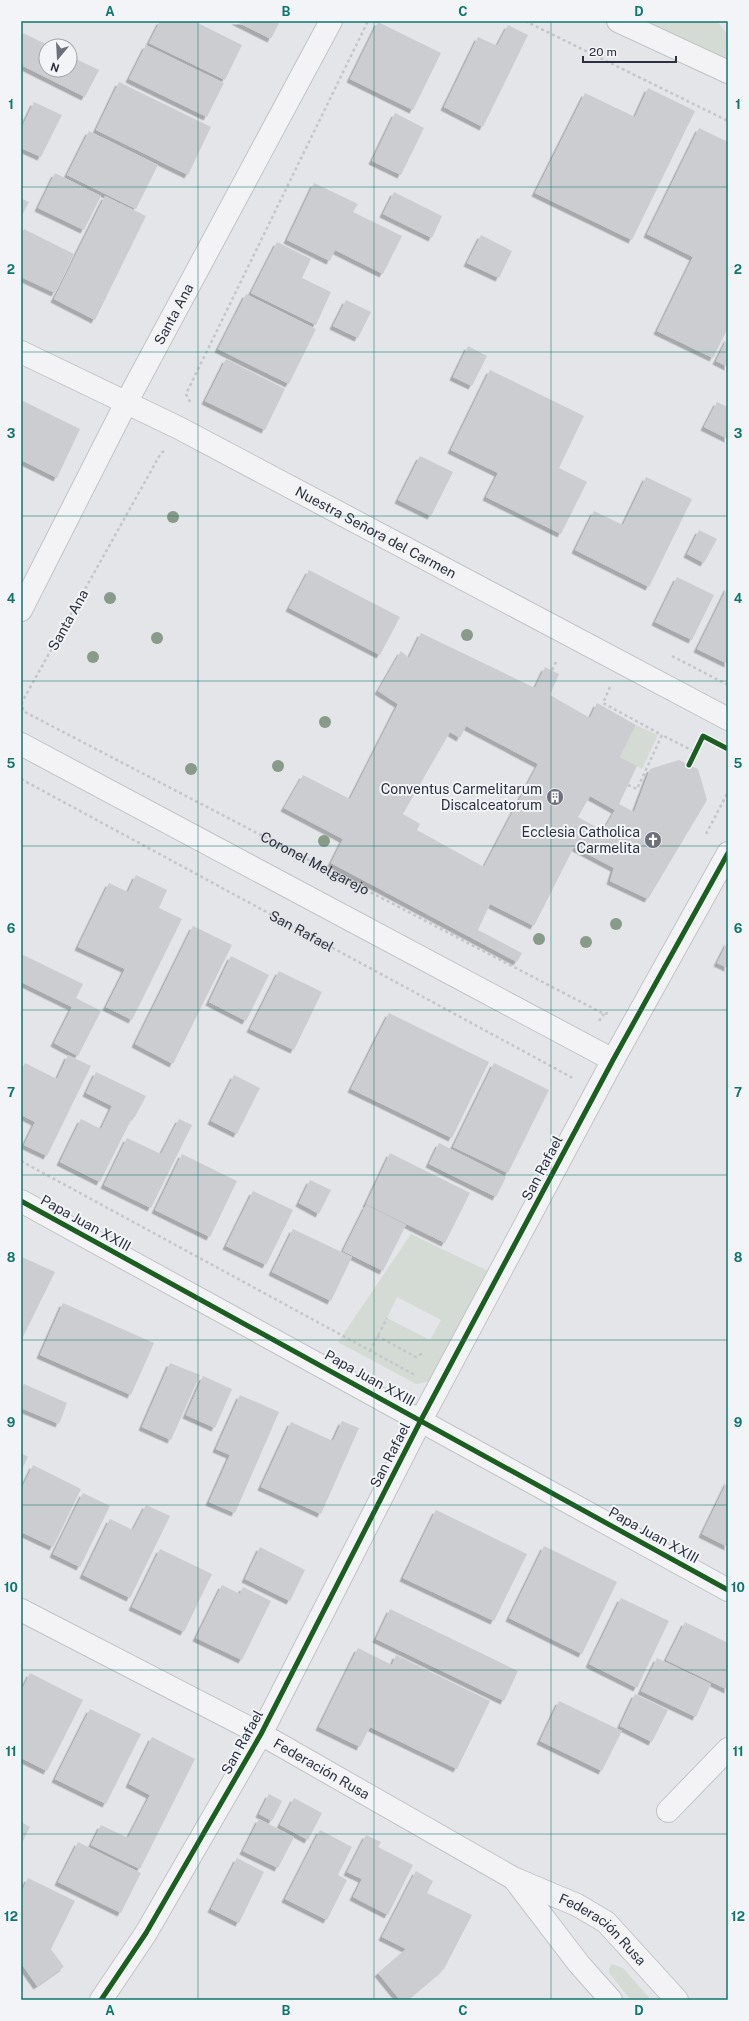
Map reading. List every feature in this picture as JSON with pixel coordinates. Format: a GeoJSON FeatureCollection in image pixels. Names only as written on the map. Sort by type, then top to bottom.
{"type":"FeatureCollection","features":[{"type":"Feature","properties":{"kind":"street","name":"Santa Ana"},"geometry":{"type":"LineString","coordinates":[[21,610],[126,403],[331,21]]}},
{"type":"Feature","properties":{"kind":"street"},"geometry":{"type":"LineString","coordinates":[[618,21],[728,72]]}},
{"type":"Feature","properties":{"kind":"street","name":"Nuestra Señora del Carmen"},"geometry":{"type":"LineString","coordinates":[[21,352],[179,428],[728,720]]}},
{"type":"Feature","properties":{"kind":"street"},"geometry":{"type":"LineString","coordinates":[[21,744],[613,1060]]}},
{"type":"Feature","properties":{"kind":"street","name":"San Rafael"},"geometry":{"type":"LineString","coordinates":[[101,2000],[146,1934],[261,1734],[421,1420],[613,1060],[728,853]]}},
{"type":"Feature","properties":{"kind":"street","name":"Papa Juan XXIII"},"geometry":{"type":"LineString","coordinates":[[21,1201],[728,1590]]}},
{"type":"Feature","properties":{"kind":"street","name":"Federación Rusa"},"geometry":{"type":"LineString","coordinates":[[21,1610],[261,1734],[513,1878],[577,1905],[606,1922],[677,2000]]}},
{"type":"Feature","properties":{"kind":"street"},"geometry":{"type":"LineString","coordinates":[[668,1810],[728,1749]]}},
{"type":"Feature","properties":{"kind":"street","name":"Federación Rusa"},"geometry":{"type":"LineString","coordinates":[[513,1878],[579,1964],[611,2000]]}},
{"type":"Feature","properties":{"kind":"path"},"geometry":{"type":"LineString","coordinates":[[186,394],[368,21]]}},
{"type":"Feature","properties":{"kind":"path"},"geometry":{"type":"LineString","coordinates":[[525,21],[728,121]]}},
{"type":"Feature","properties":{"kind":"path"},"geometry":{"type":"LineString","coordinates":[[552,670],[558,658]]}},
{"type":"Feature","properties":{"kind":"path"},"geometry":{"type":"LineString","coordinates":[[610,686],[602,703],[695,752]]}},
{"type":"Feature","properties":{"kind":"path"},"geometry":{"type":"LineString","coordinates":[[21,715],[23,711],[22,702]]}},
{"type":"Feature","properties":{"kind":"path"},"geometry":{"type":"LineString","coordinates":[[628,785],[637,789],[662,735]]}},
{"type":"Feature","properties":{"kind":"path"},"geometry":{"type":"LineString","coordinates":[[689,765],[703,736]]}},
{"type":"Feature","properties":{"kind":"path"},"geometry":{"type":"LineString","coordinates":[[599,1021],[604,1014],[610,1013]]}},
{"type":"Feature","properties":{"kind":"path"},"geometry":{"type":"LineString","coordinates":[[370,1351],[387,1318]]}},
{"type":"Feature","properties":{"kind":"path"},"geometry":{"type":"LineString","coordinates":[[377,1336],[416,1357],[422,1355],[425,1350]]}},
{"type":"Feature","properties":{"kind":"shaded area"},"geometry":{"type":"Polygon","coordinates":[[[634,21],[717,21],[728,35],[728,68],[634,21]]]}},
{"type":"Feature","properties":{"kind":"shaded area"},"geometry":{"type":"Polygon","coordinates":[[[636,725],[658,735],[642,769],[620,757],[636,725]]]}},
{"type":"Feature","properties":{"kind":"shaded area"},"geometry":{"type":"Polygon","coordinates":[[[411,1234],[490,1272],[431,1381],[416,1384],[338,1342],[411,1234]],[[397,1297],[387,1318],[430,1340],[441,1320],[397,1297]]]}},
{"type":"Feature","properties":{"kind":"shaded area"},"geometry":{"type":"Polygon","coordinates":[[[612,1964],[623,1968],[651,2000],[631,2000],[609,1973],[609,1969],[612,1964]]]}},
{"type":"Feature","properties":{"kind":"building"},"geometry":{"type":"Polygon","coordinates":[[[160,21],[194,21],[242,45],[225,80],[149,43],[160,21]]]}},
{"type":"Feature","properties":{"kind":"building"},"geometry":{"type":"Polygon","coordinates":[[[235,21],[280,21],[271,39],[235,21]]]}},
{"type":"Feature","properties":{"kind":"building"},"geometry":{"type":"Polygon","coordinates":[[[378,22],[441,53],[413,110],[350,79],[378,22]]]}},
{"type":"Feature","properties":{"kind":"building"},"geometry":{"type":"Polygon","coordinates":[[[508,25],[528,35],[483,127],[444,107],[478,37],[497,46],[508,25]]]}},
{"type":"Feature","properties":{"kind":"building"},"geometry":{"type":"Polygon","coordinates":[[[23,33],[38,40],[38,74],[21,65],[21,37],[23,33]]]}},
{"type":"Feature","properties":{"kind":"building"},"geometry":{"type":"Polygon","coordinates":[[[146,45],[224,83],[207,117],[129,79],[146,45]]]}},
{"type":"Feature","properties":{"kind":"building"},"geometry":{"type":"Polygon","coordinates":[[[78,60],[99,70],[85,97],[47,78],[78,78],[78,60]]]}},
{"type":"Feature","properties":{"kind":"building"},"geometry":{"type":"Polygon","coordinates":[[[119,82],[211,127],[188,175],[96,130],[119,82]]]}},
{"type":"Feature","properties":{"kind":"building"},"geometry":{"type":"Polygon","coordinates":[[[648,88],[695,111],[632,240],[535,193],[585,93],[635,117],[648,88]]]}},
{"type":"Feature","properties":{"kind":"building"},"geometry":{"type":"Polygon","coordinates":[[[34,102],[62,115],[41,157],[21,148],[21,129],[34,102]]]}},
{"type":"Feature","properties":{"kind":"building"},"geometry":{"type":"Polygon","coordinates":[[[395,113],[424,128],[401,175],[372,161],[395,113]]]}},
{"type":"Feature","properties":{"kind":"building"},"geometry":{"type":"Polygon","coordinates":[[[699,128],[728,142],[728,328],[713,358],[657,331],[693,257],[647,234],[699,128]]]}},
{"type":"Feature","properties":{"kind":"building"},"geometry":{"type":"Polygon","coordinates":[[[89,131],[158,165],[136,209],[67,175],[89,131]]]}},
{"type":"Feature","properties":{"kind":"building"},"geometry":{"type":"Polygon","coordinates":[[[55,173],[101,196],[84,230],[38,208],[55,173]]]}},
{"type":"Feature","properties":{"kind":"building"},"geometry":{"type":"Polygon","coordinates":[[[314,183],[358,204],[353,212],[402,236],[383,274],[335,250],[330,261],[287,240],[314,183]]]}},
{"type":"Feature","properties":{"kind":"building"},"geometry":{"type":"Polygon","coordinates":[[[394,192],[442,216],[432,238],[383,214],[394,192]]]}},
{"type":"Feature","properties":{"kind":"building"},"geometry":{"type":"Polygon","coordinates":[[[105,196],[146,216],[95,320],[54,299],[105,196]]]}},
{"type":"Feature","properties":{"kind":"building"},"geometry":{"type":"Polygon","coordinates":[[[21,198],[29,202],[21,217],[21,198]]]}},
{"type":"Feature","properties":{"kind":"building"},"geometry":{"type":"Polygon","coordinates":[[[24,229],[74,254],[55,293],[21,277],[21,236],[24,229]]]}},
{"type":"Feature","properties":{"kind":"building"},"geometry":{"type":"Polygon","coordinates":[[[481,235],[512,251],[499,278],[467,263],[481,235]]]}},
{"type":"Feature","properties":{"kind":"building"},"geometry":{"type":"Polygon","coordinates":[[[277,242],[311,259],[302,278],[331,292],[316,325],[251,293],[277,242]]]}},
{"type":"Feature","properties":{"kind":"building"},"geometry":{"type":"Polygon","coordinates":[[[246,294],[316,329],[289,384],[218,349],[246,294]]]}},
{"type":"Feature","properties":{"kind":"building"},"geometry":{"type":"Polygon","coordinates":[[[346,300],[371,312],[358,338],[333,326],[346,300]]]}},
{"type":"Feature","properties":{"kind":"building"},"geometry":{"type":"Polygon","coordinates":[[[728,337],[728,367],[716,361],[728,337]]]}},
{"type":"Feature","properties":{"kind":"building"},"geometry":{"type":"Polygon","coordinates":[[[468,346],[487,356],[472,386],[453,377],[468,346]]]}},
{"type":"Feature","properties":{"kind":"building"},"geometry":{"type":"Polygon","coordinates":[[[226,359],[285,389],[265,430],[205,401],[226,359]]]}},
{"type":"Feature","properties":{"kind":"building"},"geometry":{"type":"Polygon","coordinates":[[[490,370],[584,416],[559,468],[587,482],[561,534],[486,497],[498,473],[451,450],[490,370]]]}},
{"type":"Feature","properties":{"kind":"building"},"geometry":{"type":"Polygon","coordinates":[[[21,400],[80,429],[57,478],[21,460],[21,400]]]}},
{"type":"Feature","properties":{"kind":"building"},"geometry":{"type":"Polygon","coordinates":[[[717,402],[728,407],[728,439],[704,427],[717,402]]]}},
{"type":"Feature","properties":{"kind":"building"},"geometry":{"type":"Polygon","coordinates":[[[420,456],[453,472],[431,516],[398,500],[420,456]]]}},
{"type":"Feature","properties":{"kind":"building"},"geometry":{"type":"Polygon","coordinates":[[[646,477],[692,499],[649,587],[575,550],[594,511],[623,525],[646,477]]]}},
{"type":"Feature","properties":{"kind":"building"},"geometry":{"type":"Polygon","coordinates":[[[699,530],[717,539],[704,563],[687,554],[699,530]]]}},
{"type":"Feature","properties":{"kind":"building"},"geometry":{"type":"Polygon","coordinates":[[[309,570],[400,617],[380,655],[289,608],[309,570]]]}},
{"type":"Feature","properties":{"kind":"building"},"geometry":{"type":"Polygon","coordinates":[[[677,577],[714,595],[692,640],[655,622],[677,577]]]}},
{"type":"Feature","properties":{"kind":"building"},"geometry":{"type":"Polygon","coordinates":[[[728,586],[728,664],[697,649],[728,586]]]}},
{"type":"Feature","properties":{"kind":"building","name":"Conventus Carmelitarum Discalceatorum"},"geometry":{"type":"Polygon","coordinates":[[[421,633],[535,688],[545,667],[559,674],[550,695],[590,718],[597,703],[636,725],[620,757],[637,766],[619,804],[634,812],[650,769],[679,760],[698,769],[707,800],[648,899],[610,881],[614,868],[574,847],[534,926],[490,904],[478,930],[522,953],[517,962],[331,863],[343,839],[284,808],[303,775],[350,799],[398,704],[378,691],[401,651],[409,658],[421,633]],[[466,726],[460,738],[450,732],[403,814],[420,824],[417,830],[484,867],[538,764],[466,726]],[[590,796],[578,817],[603,831],[615,810],[590,796]]]}},
{"type":"Feature","properties":{"kind":"building"},"geometry":{"type":"Polygon","coordinates":[[[136,875],[167,890],[159,908],[182,919],[132,1020],[106,1007],[125,969],[78,947],[109,883],[128,892],[136,875]]]}},
{"type":"Feature","properties":{"kind":"building"},"geometry":{"type":"Polygon","coordinates":[[[193,926],[232,945],[173,1064],[135,1044],[193,926]]]}},
{"type":"Feature","properties":{"kind":"building"},"geometry":{"type":"Polygon","coordinates":[[[728,941],[728,968],[717,963],[728,941]]]}},
{"type":"Feature","properties":{"kind":"building"},"geometry":{"type":"Polygon","coordinates":[[[21,954],[83,984],[76,998],[101,1011],[78,1056],[54,1043],[72,1007],[21,982],[21,954]]]}},
{"type":"Feature","properties":{"kind":"building"},"geometry":{"type":"Polygon","coordinates":[[[231,956],[269,975],[246,1021],[209,1002],[231,956]]]}},
{"type":"Feature","properties":{"kind":"building"},"geometry":{"type":"Polygon","coordinates":[[[279,971],[322,992],[294,1050],[250,1029],[279,971]]]}},
{"type":"Feature","properties":{"kind":"building"},"geometry":{"type":"Polygon","coordinates":[[[389,1013],[489,1062],[452,1138],[351,1089],[389,1013]]]}},
{"type":"Feature","properties":{"kind":"building"},"geometry":{"type":"Polygon","coordinates":[[[68,1055],[91,1066],[47,1156],[24,1145],[35,1122],[21,1115],[21,1072],[25,1063],[57,1079],[68,1055]]]}},
{"type":"Feature","properties":{"kind":"building"},"geometry":{"type":"Polygon","coordinates":[[[494,1063],[549,1090],[508,1173],[453,1147],[494,1063]]]}},
{"type":"Feature","properties":{"kind":"building"},"geometry":{"type":"Polygon","coordinates":[[[96,1072],[146,1096],[135,1117],[133,1116],[100,1182],[60,1162],[81,1119],[101,1129],[112,1106],[86,1093],[96,1072]]]}},
{"type":"Feature","properties":{"kind":"building"},"geometry":{"type":"Polygon","coordinates":[[[234,1075],[260,1088],[237,1134],[211,1121],[234,1075]]]}},
{"type":"Feature","properties":{"kind":"building"},"geometry":{"type":"Polygon","coordinates":[[[179,1119],[192,1125],[151,1208],[104,1185],[127,1138],[161,1154],[179,1119]]]}},
{"type":"Feature","properties":{"kind":"building"},"geometry":{"type":"Polygon","coordinates":[[[439,1143],[506,1177],[496,1197],[429,1164],[439,1143]]]}},
{"type":"Feature","properties":{"kind":"building"},"geometry":{"type":"Polygon","coordinates":[[[390,1153],[470,1193],[445,1243],[366,1204],[390,1153]]]}},
{"type":"Feature","properties":{"kind":"building"},"geometry":{"type":"Polygon","coordinates":[[[182,1154],[237,1181],[210,1237],[155,1210],[182,1154]]]}},
{"type":"Feature","properties":{"kind":"building"},"geometry":{"type":"Polygon","coordinates":[[[310,1180],[331,1190],[319,1214],[299,1203],[310,1180]]]}},
{"type":"Feature","properties":{"kind":"building"},"geometry":{"type":"Polygon","coordinates":[[[253,1191],[293,1210],[266,1265],[226,1246],[253,1191]]]}},
{"type":"Feature","properties":{"kind":"building"},"geometry":{"type":"Polygon","coordinates":[[[366,1205],[406,1225],[383,1271],[343,1251],[366,1205]]]}},
{"type":"Feature","properties":{"kind":"building"},"geometry":{"type":"Polygon","coordinates":[[[293,1229],[352,1257],[331,1301],[272,1272],[293,1229]]]}},
{"type":"Feature","properties":{"kind":"building"},"geometry":{"type":"Polygon","coordinates":[[[22,1257],[55,1272],[21,1341],[21,1258],[22,1257]]]}},
{"type":"Feature","properties":{"kind":"building"},"geometry":{"type":"Polygon","coordinates":[[[63,1303],[154,1343],[131,1395],[40,1355],[63,1303]]]}},
{"type":"Feature","properties":{"kind":"building"},"geometry":{"type":"Polygon","coordinates":[[[170,1363],[200,1375],[171,1440],[142,1427],[170,1363]]]}},
{"type":"Feature","properties":{"kind":"building"},"geometry":{"type":"Polygon","coordinates":[[[203,1376],[232,1389],[215,1428],[186,1415],[203,1376]]]}},
{"type":"Feature","properties":{"kind":"building"},"geometry":{"type":"Polygon","coordinates":[[[24,1384],[67,1403],[59,1424],[21,1408],[21,1390],[24,1384]]]}},
{"type":"Feature","properties":{"kind":"building"},"geometry":{"type":"Polygon","coordinates":[[[240,1395],[279,1412],[235,1513],[209,1502],[230,1455],[216,1449],[240,1395]]]}},
{"type":"Feature","properties":{"kind":"building"},"geometry":{"type":"Polygon","coordinates":[[[342,1421],[359,1428],[321,1514],[261,1487],[291,1422],[333,1441],[342,1421]]]}},
{"type":"Feature","properties":{"kind":"building"},"geometry":{"type":"Polygon","coordinates":[[[21,1453],[28,1457],[21,1471],[21,1453]]]}},
{"type":"Feature","properties":{"kind":"building"},"geometry":{"type":"Polygon","coordinates":[[[33,1465],[81,1489],[53,1547],[21,1532],[21,1490],[33,1465]]]}},
{"type":"Feature","properties":{"kind":"building"},"geometry":{"type":"Polygon","coordinates":[[[728,1480],[728,1547],[702,1534],[728,1480]]]}},
{"type":"Feature","properties":{"kind":"building"},"geometry":{"type":"Polygon","coordinates":[[[83,1493],[110,1506],[80,1567],[53,1554],[83,1493]]]}},
{"type":"Feature","properties":{"kind":"building"},"geometry":{"type":"Polygon","coordinates":[[[146,1505],[170,1516],[130,1598],[83,1575],[110,1519],[133,1530],[146,1505]]]}},
{"type":"Feature","properties":{"kind":"building"},"geometry":{"type":"Polygon","coordinates":[[[436,1510],[527,1554],[494,1621],[403,1578],[436,1510]]]}},
{"type":"Feature","properties":{"kind":"building"},"geometry":{"type":"Polygon","coordinates":[[[544,1546],[617,1582],[582,1654],[509,1618],[544,1546]]]}},
{"type":"Feature","properties":{"kind":"building"},"geometry":{"type":"Polygon","coordinates":[[[260,1547],[305,1570],[290,1601],[245,1579],[260,1547]]]}},
{"type":"Feature","properties":{"kind":"building"},"geometry":{"type":"Polygon","coordinates":[[[160,1549],[212,1574],[184,1632],[132,1607],[160,1549]]]}},
{"type":"Feature","properties":{"kind":"building"},"geometry":{"type":"Polygon","coordinates":[[[222,1585],[240,1594],[243,1587],[271,1601],[242,1660],[196,1638],[222,1585]]]}},
{"type":"Feature","properties":{"kind":"building"},"geometry":{"type":"Polygon","coordinates":[[[621,1598],[669,1621],[637,1688],[589,1664],[621,1598]]]}},
{"type":"Feature","properties":{"kind":"building"},"geometry":{"type":"Polygon","coordinates":[[[390,1609],[518,1671],[504,1701],[376,1639],[390,1609]]]}},
{"type":"Feature","properties":{"kind":"building"},"geometry":{"type":"Polygon","coordinates":[[[685,1622],[728,1643],[728,1690],[666,1660],[685,1622]]]}},
{"type":"Feature","properties":{"kind":"building"},"geometry":{"type":"Polygon","coordinates":[[[358,1648],[392,1665],[396,1655],[490,1701],[457,1769],[370,1727],[360,1747],[319,1727],[358,1648]]]}},
{"type":"Feature","properties":{"kind":"building"},"geometry":{"type":"Polygon","coordinates":[[[657,1658],[711,1684],[696,1717],[641,1691],[657,1658]]]}},
{"type":"Feature","properties":{"kind":"building"},"geometry":{"type":"Polygon","coordinates":[[[30,1673],[83,1700],[47,1771],[21,1758],[21,1692],[30,1673]]]}},
{"type":"Feature","properties":{"kind":"building"},"geometry":{"type":"Polygon","coordinates":[[[635,1694],[668,1710],[652,1742],[620,1726],[635,1694]]]}},
{"type":"Feature","properties":{"kind":"building"},"geometry":{"type":"Polygon","coordinates":[[[559,1701],[622,1731],[602,1771],[540,1741],[559,1701]]]}},
{"type":"Feature","properties":{"kind":"building"},"geometry":{"type":"Polygon","coordinates":[[[90,1709],[141,1734],[106,1804],[55,1779],[90,1709]]]}},
{"type":"Feature","properties":{"kind":"building"},"geometry":{"type":"Polygon","coordinates":[[[152,1737],[195,1759],[140,1869],[91,1845],[101,1825],[128,1838],[150,1795],[129,1784],[152,1737]]]}},
{"type":"Feature","properties":{"kind":"building"},"geometry":{"type":"Polygon","coordinates":[[[269,1794],[282,1801],[272,1821],[259,1814],[269,1794]]]}},
{"type":"Feature","properties":{"kind":"building"},"geometry":{"type":"Polygon","coordinates":[[[294,1798],[322,1813],[308,1840],[280,1825],[294,1798]]]}},
{"type":"Feature","properties":{"kind":"building"},"geometry":{"type":"Polygon","coordinates":[[[259,1819],[294,1837],[278,1868],[243,1851],[259,1819]]]}},
{"type":"Feature","properties":{"kind":"building"},"geometry":{"type":"Polygon","coordinates":[[[21,1822],[30,1827],[21,1845],[21,1822]]]}},
{"type":"Feature","properties":{"kind":"building"},"geometry":{"type":"Polygon","coordinates":[[[320,1830],[352,1847],[338,1875],[347,1880],[327,1920],[285,1899],[320,1830]]]}},
{"type":"Feature","properties":{"kind":"building"},"geometry":{"type":"Polygon","coordinates":[[[366,1835],[381,1842],[378,1847],[413,1865],[388,1915],[353,1897],[362,1879],[347,1872],[366,1835]]]}},
{"type":"Feature","properties":{"kind":"building"},"geometry":{"type":"Polygon","coordinates":[[[78,1842],[141,1873],[121,1913],[58,1882],[78,1842]]]}},
{"type":"Feature","properties":{"kind":"building"},"geometry":{"type":"Polygon","coordinates":[[[237,1858],[264,1872],[239,1923],[211,1909],[237,1858]]]}},
{"type":"Feature","properties":{"kind":"building"},"geometry":{"type":"Polygon","coordinates":[[[416,1871],[433,1881],[427,1893],[472,1915],[444,1969],[407,2000],[400,2000],[378,1973],[406,1949],[382,1937],[416,1871]]]}},
{"type":"Feature","properties":{"kind":"building"},"geometry":{"type":"Polygon","coordinates":[[[28,1878],[75,1901],[51,1949],[64,1967],[37,1986],[21,1963],[21,1893],[28,1878]]]}},
{"type":"Feature","properties":{"kind":"cycle path"},"geometry":{"type":"LineString","coordinates":[[689,765],[703,736],[728,749]]}},
{"type":"Feature","properties":{"kind":"cycle path"},"geometry":{"type":"LineString","coordinates":[[101,2000],[146,1933],[261,1734],[421,1420],[613,1060],[728,853]]}},
{"type":"Feature","properties":{"kind":"cycle path"},"geometry":{"type":"LineString","coordinates":[[21,1201],[728,1590]]}},
{"type":"Feature","properties":{"kind":"place","name":"Conventus Carmelitarum Discalceatorum"},"geometry":{"type":"Point","coordinates":[555,797]}},
{"type":"Feature","properties":{"kind":"place","name":"Ecclesia Catholica Carmelita"},"geometry":{"type":"Point","coordinates":[653,840]}}]}
